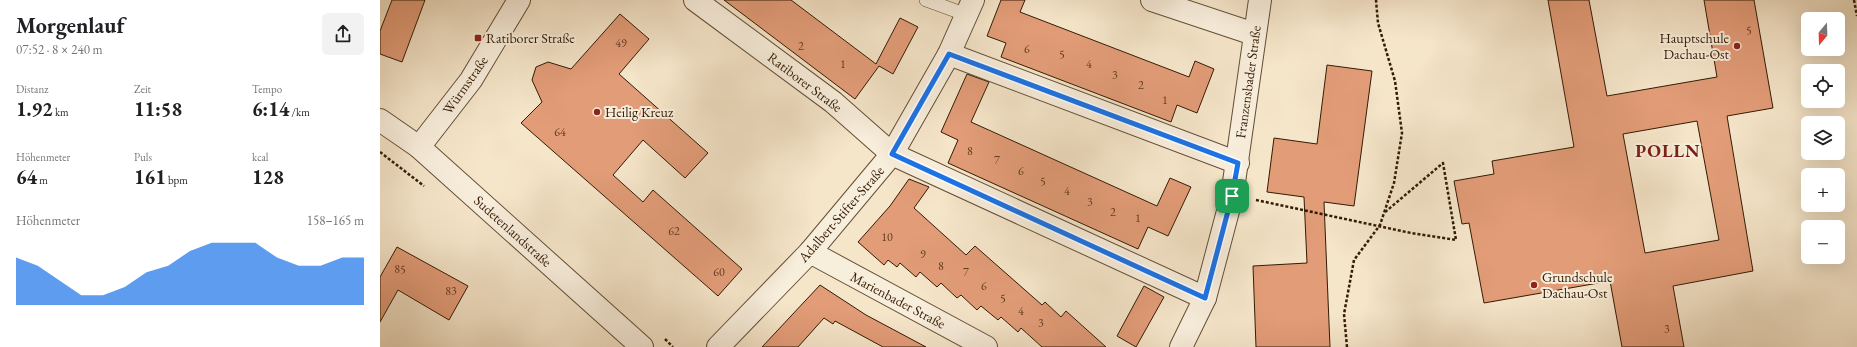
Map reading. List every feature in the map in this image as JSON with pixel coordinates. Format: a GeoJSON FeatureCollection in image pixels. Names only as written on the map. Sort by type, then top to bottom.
{"type":"FeatureCollection","features":[{"type":"Feature","properties":{"kind":"street","name":"Würmstraße"},"geometry":{"type":"LineString","coordinates":[[418,147],[471,80],[519,0]]}},
{"type":"Feature","properties":{"kind":"street","name":"Ratiborer Straße"},"geometry":{"type":"LineString","coordinates":[[695,0],[833,102],[892,154],[1205,298]]}},
{"type":"Feature","properties":{"kind":"street"},"geometry":{"type":"LineString","coordinates":[[1152,0],[1254,34]]}},
{"type":"Feature","properties":{"kind":"street","name":"Franzensbader Straße"},"geometry":{"type":"LineString","coordinates":[[1181,347],[1205,298],[1232,196],[1238,163],[1254,34],[1260,0]]}},
{"type":"Feature","properties":{"kind":"street","name":"Adalbert-Stifter-Straße"},"geometry":{"type":"LineString","coordinates":[[718,347],[810,252],[892,154],[949,54],[970,8]]}},
{"type":"Feature","properties":{"kind":"street"},"geometry":{"type":"LineString","coordinates":[[949,54],[1238,163]]}},
{"type":"Feature","properties":{"kind":"street","name":"Sudetenlandstraße"},"geometry":{"type":"LineString","coordinates":[[380,120],[418,147],[642,347]]}},
{"type":"Feature","properties":{"kind":"street","name":"Marienbader Straße"},"geometry":{"type":"LineString","coordinates":[[810,252],[986,347]]}},
{"type":"Feature","properties":{"kind":"lane"},"geometry":{"type":"LineString","coordinates":[[926,0],[970,8]]}},
{"type":"Feature","properties":{"kind":"path"},"geometry":{"type":"LineString","coordinates":[[1347,347],[1344,314],[1354,260],[1380,225],[1394,183],[1402,133],[1395,81],[1378,23],[1376,0]]}},
{"type":"Feature","properties":{"kind":"path"},"geometry":{"type":"LineString","coordinates":[[1854,0],[1857,16]]}},
{"type":"Feature","properties":{"kind":"path"},"geometry":{"type":"LineString","coordinates":[[1232,196],[1380,225],[1411,233],[1456,240],[1443,163],[1384,213]]}},
{"type":"Feature","properties":{"kind":"building"},"geometry":{"type":"Polygon","coordinates":[[[392,0],[425,0],[402,62],[380,54],[380,31],[392,0]]]}},
{"type":"Feature","properties":{"kind":"building"},"geometry":{"type":"Polygon","coordinates":[[[724,0],[791,0],[876,64],[900,18],[918,27],[893,74],[879,66],[855,99],[724,0]]]}},
{"type":"Feature","properties":{"kind":"building"},"geometry":{"type":"Polygon","coordinates":[[[1001,0],[1025,0],[1020,12],[1189,77],[1195,61],[1214,69],[1197,113],[1177,105],[1171,122],[1001,57],[1006,43],[987,36],[1001,0]]]}},
{"type":"Feature","properties":{"kind":"building"},"geometry":{"type":"Polygon","coordinates":[[[1548,0],[1589,0],[1607,96],[1717,77],[1704,0],[1754,0],[1773,108],[1727,116],[1753,271],[1673,286],[1684,347],[1622,347],[1610,281],[1484,303],[1469,223],[1462,224],[1454,181],[1494,174],[1492,161],[1574,147],[1548,0]],[[1697,121],[1623,134],[1645,253],[1719,240],[1697,121]]]}},
{"type":"Feature","properties":{"kind":"building","name":"Heilig Kreuz"},"geometry":{"type":"Polygon","coordinates":[[[620,14],[649,39],[619,74],[708,153],[685,178],[643,140],[613,175],[643,202],[653,190],[742,269],[718,296],[521,123],[542,102],[532,80],[536,67],[548,62],[571,69],[620,14]]]}},
{"type":"Feature","properties":{"kind":"building"},"geometry":{"type":"Polygon","coordinates":[[[1327,65],[1372,71],[1354,206],[1324,202],[1330,347],[1256,347],[1253,266],[1307,263],[1304,197],[1267,192],[1274,138],[1317,144],[1327,65]]]}},
{"type":"Feature","properties":{"kind":"building"},"geometry":{"type":"Polygon","coordinates":[[[967,74],[989,82],[971,122],[1157,206],[1170,178],[1191,187],[1168,236],[1148,227],[1138,249],[948,163],[958,140],[941,132],[967,74]]]}},
{"type":"Feature","properties":{"kind":"building"},"geometry":{"type":"Polygon","coordinates":[[[909,179],[929,187],[914,208],[966,255],[975,246],[1042,305],[1045,302],[1061,317],[1066,311],[1106,347],[1042,347],[1021,328],[1018,332],[1001,317],[998,320],[981,306],[977,310],[961,295],[957,298],[941,283],[937,287],[920,272],[916,277],[900,263],[897,267],[888,260],[884,265],[858,242],[890,206],[909,179]]]}},
{"type":"Feature","properties":{"kind":"building"},"geometry":{"type":"Polygon","coordinates":[[[397,247],[468,286],[449,320],[398,290],[380,322],[380,277],[397,247]]]}},
{"type":"Feature","properties":{"kind":"building"},"geometry":{"type":"Polygon","coordinates":[[[820,285],[866,315],[926,347],[883,347],[835,321],[833,324],[824,318],[798,347],[762,347],[820,285]]]}},
{"type":"Feature","properties":{"kind":"building"},"geometry":{"type":"Polygon","coordinates":[[[1144,286],[1164,297],[1136,347],[1117,336],[1144,286]]]}},
{"type":"Feature","properties":{"kind":"place","name":"Ratiborer Straße"},"geometry":{"type":"Point","coordinates":[478,38]}},
{"type":"Feature","properties":{"kind":"place","name":"Hauptschule Dachau-Ost"},"geometry":{"type":"Point","coordinates":[1737,46]}},
{"type":"Feature","properties":{"kind":"place","name":"Heilig Kreuz"},"geometry":{"type":"Point","coordinates":[597,112]}},
{"type":"Feature","properties":{"kind":"place","name":"Grundschule Dachau-Ost"},"geometry":{"type":"Point","coordinates":[1534,285]}},
{"type":"Feature","properties":{"kind":"district","name":"POLLN"},"geometry":{"type":"Point","coordinates":[1668,150]}},
{"type":"Feature","properties":{"kind":"route"},"geometry":{"type":"LineString","coordinates":[[949,54],[1238,163],[1232,196],[1223,225],[1205,298],[892,154],[949,54]]}}]}
